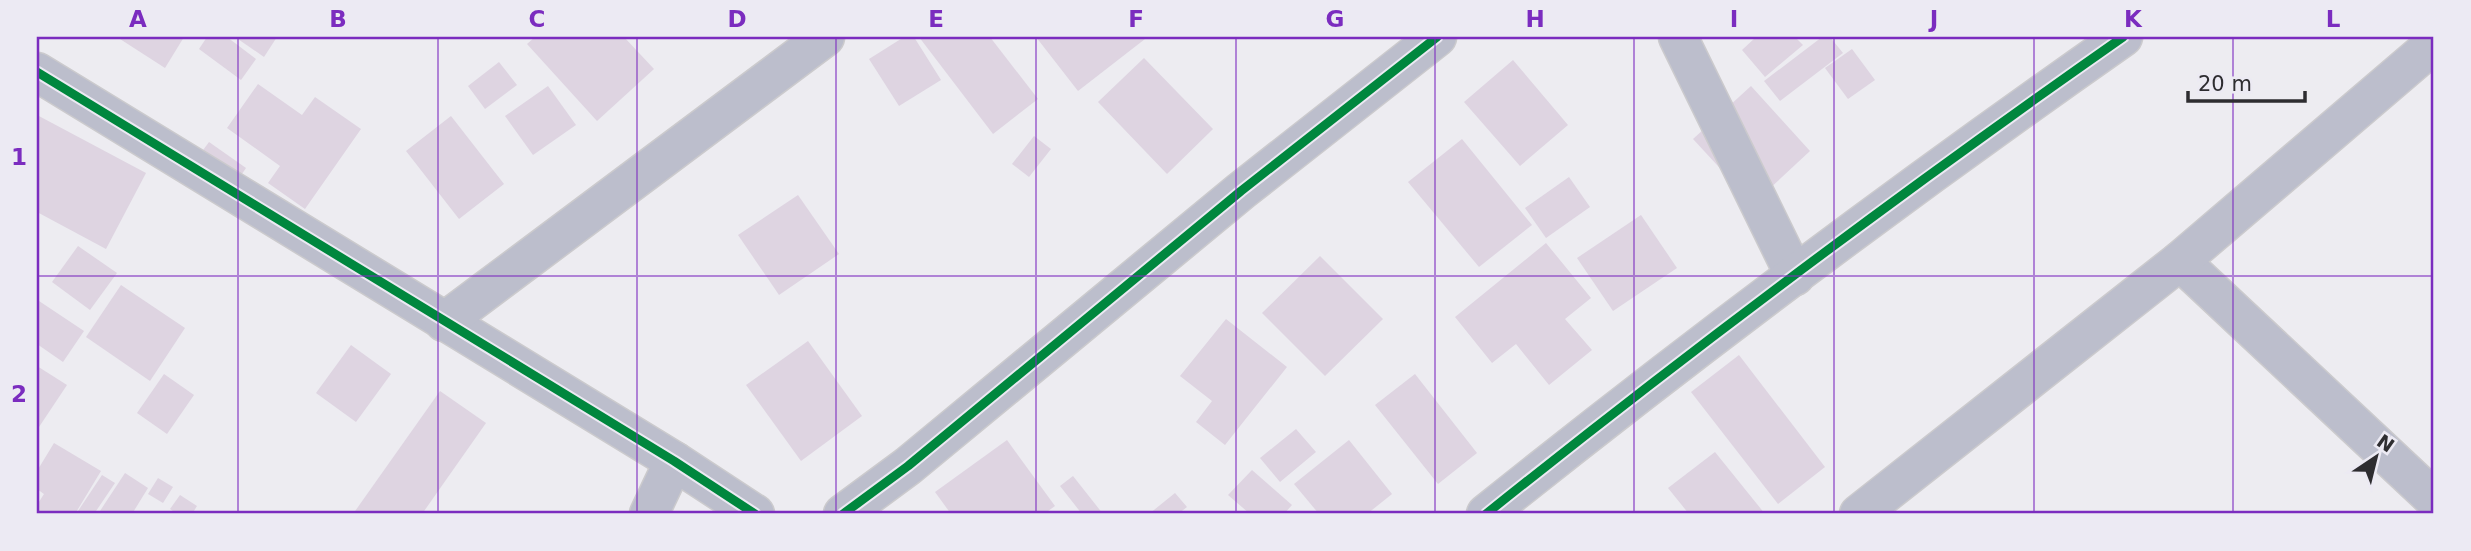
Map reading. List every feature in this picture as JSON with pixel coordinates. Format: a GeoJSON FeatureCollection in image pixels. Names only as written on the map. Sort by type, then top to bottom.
{"type":"FeatureCollection","features":[{"type":"Feature","properties":{"kind":"street"},"geometry":{"type":"LineString","coordinates":[[843,514],[908,466],[1241,191],[1437,37]]}},
{"type":"Feature","properties":{"kind":"street"},"geometry":{"type":"LineString","coordinates":[[1678,37],[1795,276]]}},
{"type":"Feature","properties":{"kind":"street"},"geometry":{"type":"LineString","coordinates":[[1486,514],[1606,417],[1971,143],[2123,37]]}},
{"type":"Feature","properties":{"kind":"street"},"geometry":{"type":"LineString","coordinates":[[444,322],[809,42]]}},
{"type":"Feature","properties":{"kind":"street"},"geometry":{"type":"LineString","coordinates":[[1859,514],[2180,261],[2434,44]]}},
{"type":"Feature","properties":{"kind":"street"},"geometry":{"type":"LineString","coordinates":[[37,72],[674,461],[755,514]]}},
{"type":"Feature","properties":{"kind":"street"},"geometry":{"type":"LineString","coordinates":[[2180,261],[2434,499]]}},
{"type":"Feature","properties":{"kind":"street"},"geometry":{"type":"LineString","coordinates":[[649,514],[674,461]]}},
{"type":"Feature","properties":{"kind":"building"},"geometry":{"type":"Polygon","coordinates":[[[184,37],[165,68],[120,39],[184,37]]]}},
{"type":"Feature","properties":{"kind":"building"},"geometry":{"type":"Polygon","coordinates":[[[207,37],[227,37],[256,59],[241,80],[199,49],[207,37]]]}},
{"type":"Feature","properties":{"kind":"building"},"geometry":{"type":"Polygon","coordinates":[[[235,37],[277,37],[264,57],[235,37]]]}},
{"type":"Feature","properties":{"kind":"building"},"geometry":{"type":"Polygon","coordinates":[[[535,37],[624,37],[654,69],[597,121],[527,44],[535,37]]]}},
{"type":"Feature","properties":{"kind":"building"},"geometry":{"type":"Polygon","coordinates":[[[904,37],[914,37],[941,80],[899,106],[869,59],[904,37]]]}},
{"type":"Feature","properties":{"kind":"building"},"geometry":{"type":"Polygon","coordinates":[[[919,37],[990,37],[1038,99],[993,134],[919,37]]]}},
{"type":"Feature","properties":{"kind":"building"},"geometry":{"type":"Polygon","coordinates":[[[1036,37],[1143,37],[1145,39],[1078,91],[1036,37]]]}},
{"type":"Feature","properties":{"kind":"building"},"geometry":{"type":"Polygon","coordinates":[[[1756,37],[1795,37],[1803,45],[1765,77],[1742,50],[1756,37]]]}},
{"type":"Feature","properties":{"kind":"building"},"geometry":{"type":"Polygon","coordinates":[[[1822,37],[1830,37],[1843,53],[1780,101],[1764,81],[1822,37]]]}},
{"type":"Feature","properties":{"kind":"building"},"geometry":{"type":"Polygon","coordinates":[[[1852,49],[1875,80],[1848,99],[1825,68],[1852,49]]]}},
{"type":"Feature","properties":{"kind":"building"},"geometry":{"type":"Polygon","coordinates":[[[1144,58],[1213,129],[1167,174],[1098,102],[1144,58]]]}},
{"type":"Feature","properties":{"kind":"building"},"geometry":{"type":"Polygon","coordinates":[[[1513,60],[1568,125],[1520,166],[1464,102],[1513,60]]]}},
{"type":"Feature","properties":{"kind":"building"},"geometry":{"type":"Polygon","coordinates":[[[499,62],[517,85],[485,109],[468,86],[499,62]]]}},
{"type":"Feature","properties":{"kind":"building"},"geometry":{"type":"Polygon","coordinates":[[[258,84],[302,115],[315,97],[361,129],[305,209],[268,183],[280,166],[227,128],[258,84]]]}},
{"type":"Feature","properties":{"kind":"building"},"geometry":{"type":"Polygon","coordinates":[[[548,86],[576,125],[533,155],[505,116],[548,86]]]}},
{"type":"Feature","properties":{"kind":"building"},"geometry":{"type":"Polygon","coordinates":[[[1751,86],[1810,151],[1753,204],[1693,139],[1751,86]]]}},
{"type":"Feature","properties":{"kind":"building"},"geometry":{"type":"Polygon","coordinates":[[[37,115],[146,173],[106,249],[37,212],[37,115]]]}},
{"type":"Feature","properties":{"kind":"building"},"geometry":{"type":"Polygon","coordinates":[[[451,116],[504,184],[459,219],[406,151],[451,116]]]}},
{"type":"Feature","properties":{"kind":"building"},"geometry":{"type":"Polygon","coordinates":[[[1034,136],[1051,149],[1029,177],[1012,164],[1034,136]]]}},
{"type":"Feature","properties":{"kind":"building"},"geometry":{"type":"Polygon","coordinates":[[[1462,139],[1532,225],[1479,267],[1408,182],[1462,139]]]}},
{"type":"Feature","properties":{"kind":"building"},"geometry":{"type":"Polygon","coordinates":[[[209,142],[246,168],[235,184],[198,157],[209,142]]]}},
{"type":"Feature","properties":{"kind":"building"},"geometry":{"type":"Polygon","coordinates":[[[1569,177],[1590,207],[1546,238],[1525,208],[1569,177]]]}},
{"type":"Feature","properties":{"kind":"building"},"geometry":{"type":"Polygon","coordinates":[[[798,195],[839,254],[779,295],[738,235],[798,195]]]}},
{"type":"Feature","properties":{"kind":"building"},"geometry":{"type":"Polygon","coordinates":[[[1641,215],[1677,268],[1613,311],[1577,258],[1641,215]]]}},
{"type":"Feature","properties":{"kind":"building"},"geometry":{"type":"Polygon","coordinates":[[[1546,243],[1591,298],[1565,319],[1592,350],[1549,385],[1516,344],[1492,363],[1455,317],[1546,243]]]}},
{"type":"Feature","properties":{"kind":"building"},"geometry":{"type":"Polygon","coordinates":[[[78,246],[117,273],[90,310],[52,282],[78,246]]]}},
{"type":"Feature","properties":{"kind":"building"},"geometry":{"type":"Polygon","coordinates":[[[1320,256],[1383,319],[1325,376],[1262,313],[1320,256]]]}},
{"type":"Feature","properties":{"kind":"building"},"geometry":{"type":"Polygon","coordinates":[[[121,285],[185,328],[150,381],[86,337],[121,285]]]}},
{"type":"Feature","properties":{"kind":"building"},"geometry":{"type":"Polygon","coordinates":[[[39,301],[84,331],[63,362],[37,344],[39,301]]]}},
{"type":"Feature","properties":{"kind":"building"},"geometry":{"type":"Polygon","coordinates":[[[1226,319],[1287,367],[1225,445],[1196,422],[1212,401],[1180,376],[1226,319]]]}},
{"type":"Feature","properties":{"kind":"building"},"geometry":{"type":"Polygon","coordinates":[[[808,341],[862,416],[801,461],[746,385],[808,341]]]}},
{"type":"Feature","properties":{"kind":"building"},"geometry":{"type":"Polygon","coordinates":[[[351,345],[391,374],[356,422],[316,393],[351,345]]]}},
{"type":"Feature","properties":{"kind":"building"},"geometry":{"type":"Polygon","coordinates":[[[1739,355],[1825,467],[1778,504],[1691,392],[1739,355]]]}},
{"type":"Feature","properties":{"kind":"building"},"geometry":{"type":"Polygon","coordinates":[[[37,366],[67,385],[39,427],[37,426],[37,366]]]}},
{"type":"Feature","properties":{"kind":"building"},"geometry":{"type":"Polygon","coordinates":[[[164,374],[194,395],[167,434],[137,413],[164,374]]]}},
{"type":"Feature","properties":{"kind":"building"},"geometry":{"type":"Polygon","coordinates":[[[1415,374],[1477,453],[1438,484],[1375,405],[1415,374]]]}},
{"type":"Feature","properties":{"kind":"building"},"geometry":{"type":"Polygon","coordinates":[[[440,391],[486,423],[422,514],[353,514],[440,391]]]}},
{"type":"Feature","properties":{"kind":"building"},"geometry":{"type":"Polygon","coordinates":[[[1296,429],[1316,452],[1280,482],[1260,458],[1296,429]]]}},
{"type":"Feature","properties":{"kind":"building"},"geometry":{"type":"Polygon","coordinates":[[[1007,440],[1055,506],[1044,514],[951,514],[935,492],[1007,440]]]}},
{"type":"Feature","properties":{"kind":"building"},"geometry":{"type":"Polygon","coordinates":[[[1349,440],[1392,494],[1367,514],[1319,514],[1294,484],[1349,440]]]}},
{"type":"Feature","properties":{"kind":"building"},"geometry":{"type":"Polygon","coordinates":[[[54,443],[101,471],[75,514],[37,514],[37,505],[44,494],[37,489],[37,471],[54,443]]]}},
{"type":"Feature","properties":{"kind":"building"},"geometry":{"type":"Polygon","coordinates":[[[1715,452],[1765,514],[1689,514],[1668,488],[1715,452]]]}},
{"type":"Feature","properties":{"kind":"building"},"geometry":{"type":"Polygon","coordinates":[[[1252,470],[1292,505],[1284,514],[1250,514],[1228,495],[1252,470]]]}},
{"type":"Feature","properties":{"kind":"building"},"geometry":{"type":"Polygon","coordinates":[[[125,473],[148,488],[132,514],[98,514],[125,473]]]}},
{"type":"Feature","properties":{"kind":"building"},"geometry":{"type":"Polygon","coordinates":[[[102,475],[115,483],[94,514],[76,514],[102,475]]]}},
{"type":"Feature","properties":{"kind":"building"},"geometry":{"type":"Polygon","coordinates":[[[1073,476],[1103,514],[1082,514],[1060,486],[1073,476]]]}},
{"type":"Feature","properties":{"kind":"building"},"geometry":{"type":"Polygon","coordinates":[[[158,478],[173,487],[163,503],[148,494],[158,478]]]}},
{"type":"Feature","properties":{"kind":"building"},"geometry":{"type":"Polygon","coordinates":[[[1175,493],[1187,507],[1178,514],[1149,514],[1175,493]]]}},
{"type":"Feature","properties":{"kind":"building"},"geometry":{"type":"Polygon","coordinates":[[[180,495],[197,506],[192,514],[177,514],[170,509],[180,495]]]}},
{"type":"Feature","properties":{"kind":"cycle path"},"geometry":{"type":"LineString","coordinates":[[843,514],[908,466],[1241,191],[1437,37]]}},
{"type":"Feature","properties":{"kind":"cycle path"},"geometry":{"type":"LineString","coordinates":[[1486,514],[1801,270],[2123,37]]}},
{"type":"Feature","properties":{"kind":"cycle path"},"geometry":{"type":"LineString","coordinates":[[37,72],[674,461],[755,514]]}}]}
